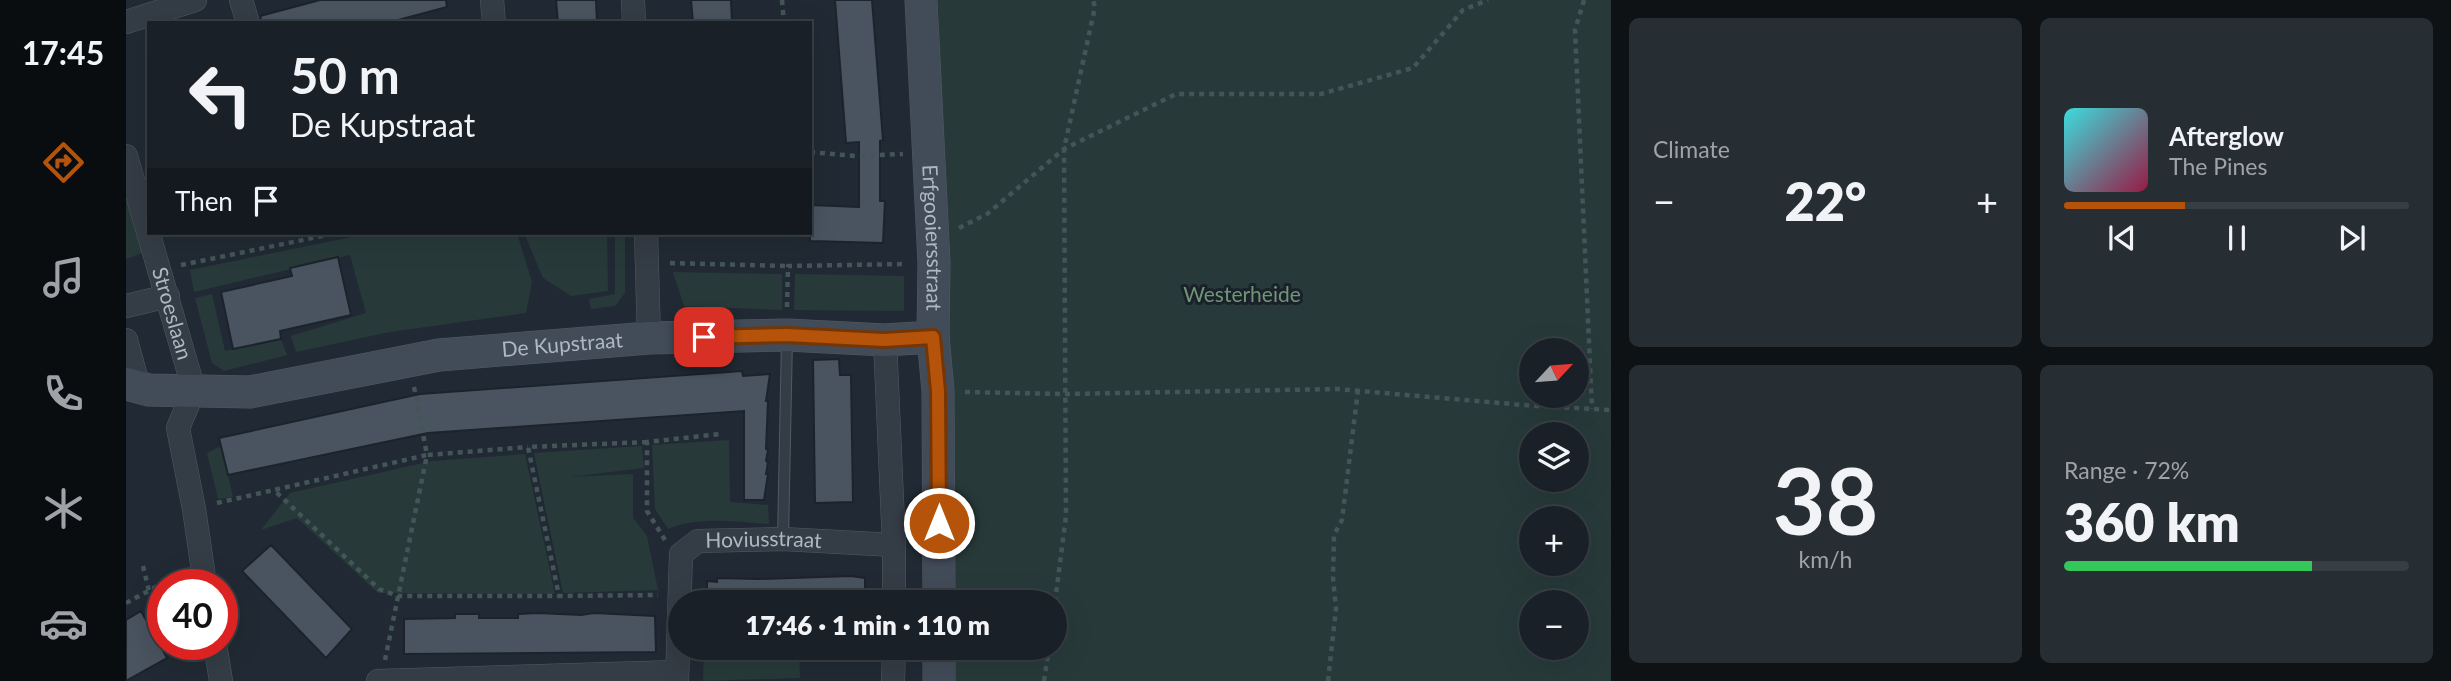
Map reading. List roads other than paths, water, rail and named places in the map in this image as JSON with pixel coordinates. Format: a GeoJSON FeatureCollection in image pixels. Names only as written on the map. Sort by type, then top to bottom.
{"type":"FeatureCollection","features":[{"type":"Feature","properties":{"kind":"street"},"geometry":{"type":"LineString","coordinates":[[126,22],[195,0]]}},
{"type":"Feature","properties":{"kind":"street"},"geometry":{"type":"LineString","coordinates":[[241,0],[247,21]]}},
{"type":"Feature","properties":{"kind":"street"},"geometry":{"type":"LineString","coordinates":[[492,0],[494,21]]}},
{"type":"Feature","properties":{"kind":"street"},"geometry":{"type":"LineString","coordinates":[[633,0],[634,21]]}},
{"type":"Feature","properties":{"kind":"street","name":"Erfgooiersstraat"},"geometry":{"type":"LineString","coordinates":[[921,0],[933,251],[933,337],[938,391],[939,590]]}},
{"type":"Feature","properties":{"kind":"street","name":"Stroeslaan"},"geometry":{"type":"LineString","coordinates":[[126,156],[147,227]]}},
{"type":"Feature","properties":{"kind":"street","name":"Stroeslaan"},"geometry":{"type":"LineString","coordinates":[[149,235],[194,390]]}},
{"type":"Feature","properties":{"kind":"street"},"geometry":{"type":"LineString","coordinates":[[646,235],[649,338]]}},
{"type":"Feature","properties":{"kind":"street"},"geometry":{"type":"LineString","coordinates":[[126,306],[168,296]]}},
{"type":"Feature","properties":{"kind":"street","name":"De Kupstraat"},"geometry":{"type":"LineString","coordinates":[[132,386],[149,390],[250,392],[439,355],[649,338],[787,335],[884,340],[933,337]]}},
{"type":"Feature","properties":{"kind":"street"},"geometry":{"type":"LineString","coordinates":[[126,340],[132,386]]}},
{"type":"Feature","properties":{"kind":"street"},"geometry":{"type":"LineString","coordinates":[[884,340],[894,590]]}},
{"type":"Feature","properties":{"kind":"street"},"geometry":{"type":"LineString","coordinates":[[194,390],[178,428],[202,569]]}},
{"type":"Feature","properties":{"kind":"street","name":"Hoviusstraat"},"geometry":{"type":"LineString","coordinates":[[677,677],[681,554],[698,541],[783,539],[894,545]]}},
{"type":"Feature","properties":{"kind":"street"},"geometry":{"type":"LineString","coordinates":[[218,660],[221,681]]}},
{"type":"Feature","properties":{"kind":"street"},"geometry":{"type":"LineString","coordinates":[[893,681],[894,660]]}},
{"type":"Feature","properties":{"kind":"street"},"geometry":{"type":"LineString","coordinates":[[939,660],[939,681]]}},
{"type":"Feature","properties":{"kind":"street"},"geometry":{"type":"LineString","coordinates":[[379,681],[677,677]]}},
{"type":"Feature","properties":{"kind":"lane"},"geometry":{"type":"LineString","coordinates":[[783,539],[787,335]]}},
{"type":"Feature","properties":{"kind":"park label","name":"Westerheide"},"geometry":{"type":"Point","coordinates":[1242,295]}}]}
